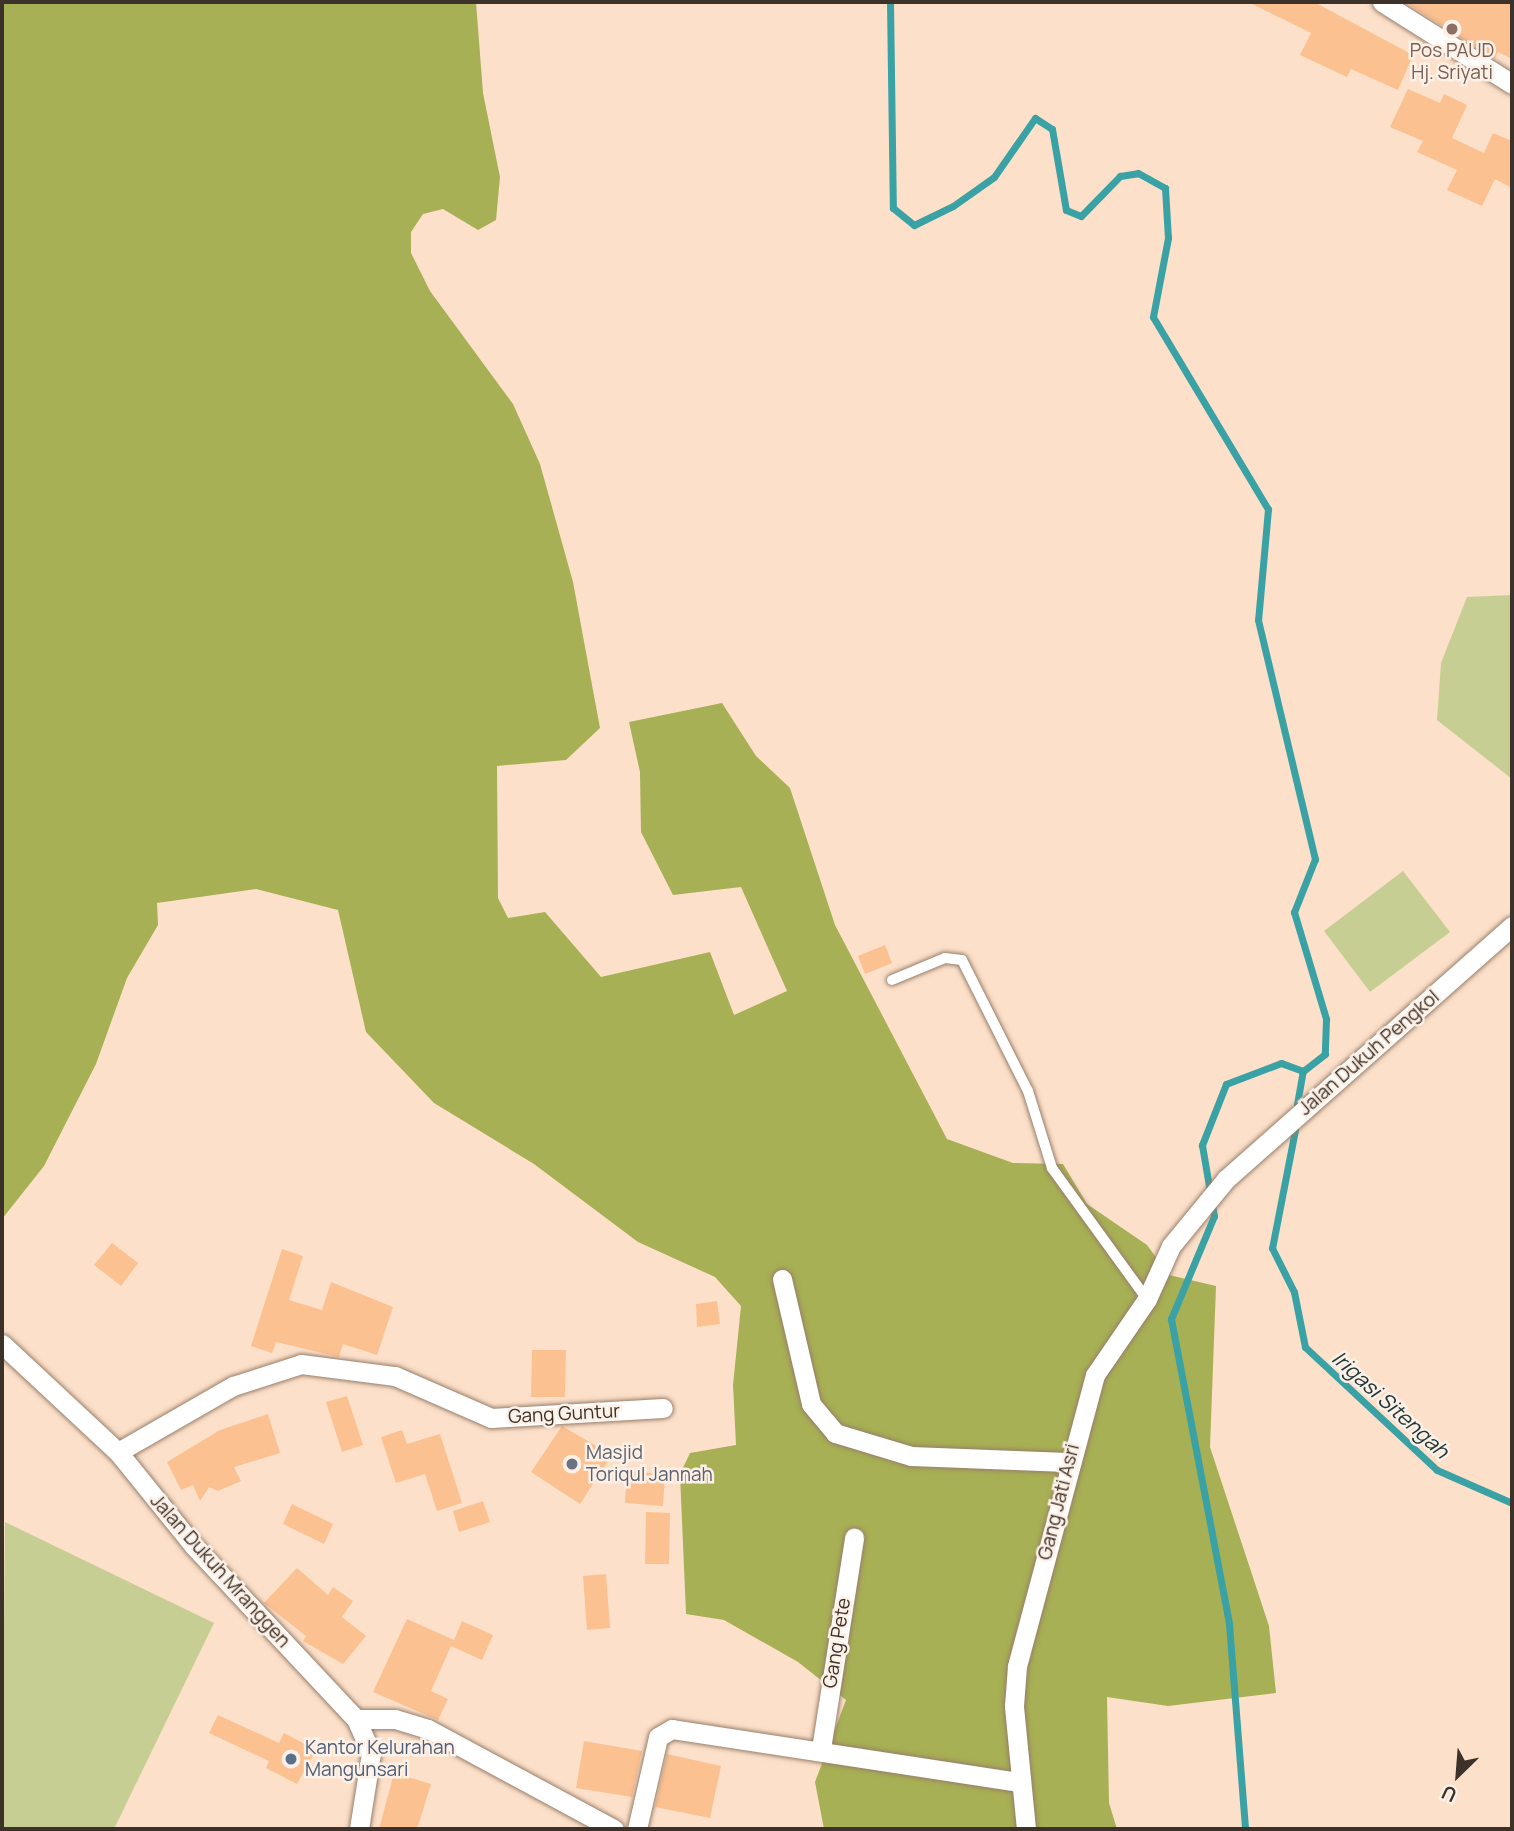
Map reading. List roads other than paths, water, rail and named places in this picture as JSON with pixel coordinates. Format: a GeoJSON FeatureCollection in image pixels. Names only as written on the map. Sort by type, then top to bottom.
{"type":"FeatureCollection","features":[{"type":"Feature","properties":{"kind":"street"},"geometry":{"type":"LineString","coordinates":[[1382,2],[1512,84]]}},
{"type":"Feature","properties":{"kind":"street","name":"Jalan Dukuh Pengkol"},"geometry":{"type":"LineString","coordinates":[[1203,1207],[1226,1179],[1512,926]]}},
{"type":"Feature","properties":{"kind":"street","name":"Gang Jati Asri"},"geometry":{"type":"LineString","coordinates":[[1026,1829],[1020,1783],[1017,1666],[1067,1462],[1095,1375],[1147,1299],[1171,1246],[1203,1207]]}},
{"type":"Feature","properties":{"kind":"street"},"geometry":{"type":"LineString","coordinates":[[782,1279],[811,1404],[835,1433],[911,1455],[1067,1462]]}},
{"type":"Feature","properties":{"kind":"street","name":"Jalan Dukuh Mranggen"},"geometry":{"type":"LineString","coordinates":[[2,1344],[117,1452],[193,1545],[356,1719],[370,1753],[359,1829]]}},
{"type":"Feature","properties":{"kind":"street","name":"Gang Guntur"},"geometry":{"type":"LineString","coordinates":[[117,1452],[233,1386],[300,1364],[395,1376],[491,1418],[663,1408]]}},
{"type":"Feature","properties":{"kind":"street","name":"Gang Pete"},"geometry":{"type":"LineString","coordinates":[[821,1749],[854,1538]]}},
{"type":"Feature","properties":{"kind":"street"},"geometry":{"type":"LineString","coordinates":[[356,1719],[395,1719],[428,1729],[614,1829]]}},
{"type":"Feature","properties":{"kind":"street"},"geometry":{"type":"LineString","coordinates":[[637,1829],[658,1737],[693,1728],[1020,1783]]}},
{"type":"Feature","properties":{"kind":"lane"},"geometry":{"type":"LineString","coordinates":[[892,980],[945,958],[962,960],[1028,1091],[1052,1168],[1147,1299]]}},
{"type":"Feature","properties":{"kind":"waterway"},"geometry":{"type":"LineString","coordinates":[[890,2],[893,208],[914,225],[953,206],[994,177],[1035,118],[1052,129],[1066,210],[1081,216],[1120,176],[1138,173],[1165,188],[1168,238],[1153,317],[1268,509],[1258,620],[1315,859],[1294,912],[1326,1019],[1325,1054],[1303,1071],[1281,1063],[1226,1084],[1202,1145],[1214,1216],[1171,1319],[1229,1624],[1245,1829]]}},
{"type":"Feature","properties":{"kind":"waterway","name":"Irigasi Sitengah"},"geometry":{"type":"LineString","coordinates":[[1297,1104],[1303,1071]]}},
{"type":"Feature","properties":{"kind":"waterway","name":"Irigasi Sitengah"},"geometry":{"type":"LineString","coordinates":[[1295,1130],[1272,1248],[1294,1292],[1305,1347],[1437,1470],[1512,1503]]}},
{"type":"Feature","properties":{"kind":"place","name":"Pos PAUD Hj. Sriyati"},"geometry":{"type":"Point","coordinates":[1452,29]}},
{"type":"Feature","properties":{"kind":"place","name":"Masjid Toriqul Jannah"},"geometry":{"type":"Point","coordinates":[572,1464]}},
{"type":"Feature","properties":{"kind":"place","name":"Kantor Kelurahan Mangunsari"},"geometry":{"type":"Point","coordinates":[291,1759]}}]}
